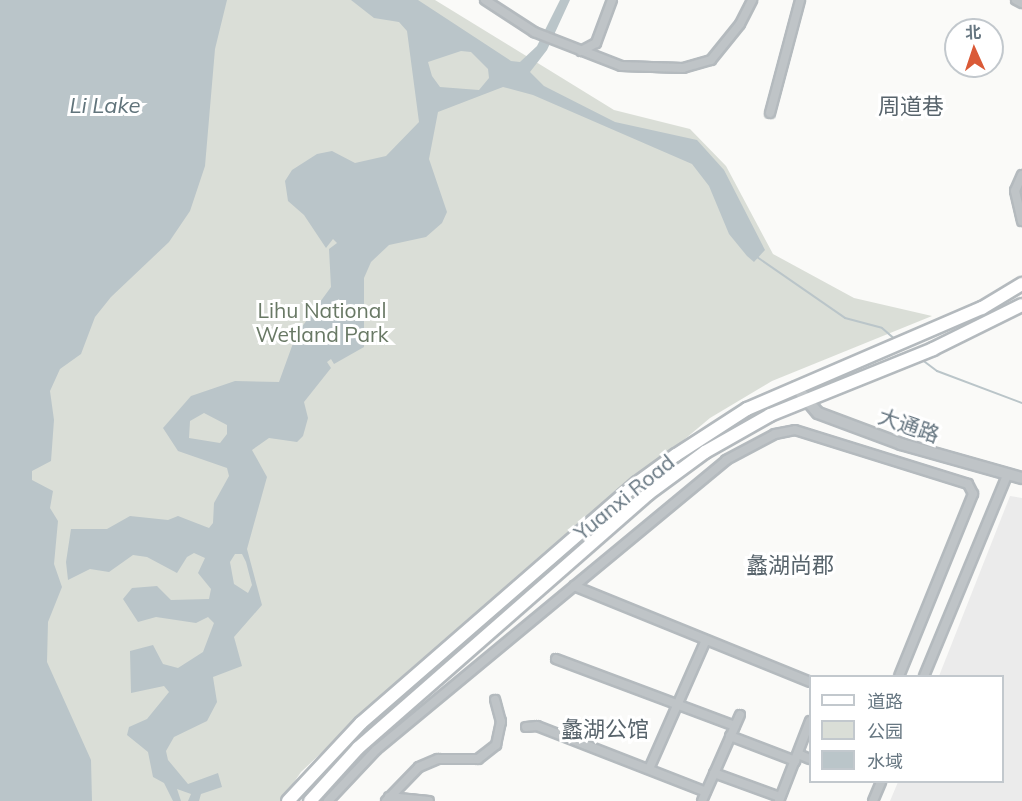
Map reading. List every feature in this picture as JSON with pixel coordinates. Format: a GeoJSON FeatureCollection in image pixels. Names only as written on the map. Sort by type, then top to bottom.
{"type":"FeatureCollection","features":[{"type":"Feature","properties":{"kind":"main road","name":"Yuanxi Road"},"geometry":{"type":"LineString","coordinates":[[288,801],[361,723],[637,483],[729,419],[796,387],[918,337],[1022,284]]}},
{"type":"Feature","properties":{"kind":"main road","name":"Yuanxi Road"},"geometry":{"type":"LineString","coordinates":[[310,801],[358,748],[648,494],[738,431],[805,400],[933,349],[1022,305]]}},
{"type":"Feature","properties":{"kind":"street"},"geometry":{"type":"LineString","coordinates":[[485,0],[541,35],[621,66],[683,68],[711,60],[740,24],[752,0]]}},
{"type":"Feature","properties":{"kind":"street"},"geometry":{"type":"LineString","coordinates":[[601,59],[596,43],[612,0]]}},
{"type":"Feature","properties":{"kind":"street"},"geometry":{"type":"LineString","coordinates":[[770,113],[800,0]]}},
{"type":"Feature","properties":{"kind":"street"},"geometry":{"type":"LineString","coordinates":[[1016,0],[1022,3]]}},
{"type":"Feature","properties":{"kind":"street"},"geometry":{"type":"LineString","coordinates":[[581,51],[596,43]]}},
{"type":"Feature","properties":{"kind":"street"},"geometry":{"type":"LineString","coordinates":[[1022,175],[1015,191],[1022,221]]}},
{"type":"Feature","properties":{"kind":"street","name":"大通路"},"geometry":{"type":"LineString","coordinates":[[796,387],[818,413],[901,444],[1007,476],[1022,478]]}},
{"type":"Feature","properties":{"kind":"street"},"geometry":{"type":"LineString","coordinates":[[328,801],[376,750],[726,460],[775,434],[795,430],[968,484],[973,494],[899,675]]}},
{"type":"Feature","properties":{"kind":"street"},"geometry":{"type":"LineString","coordinates":[[924,675],[1007,476]]}},
{"type":"Feature","properties":{"kind":"street"},"geometry":{"type":"LineString","coordinates":[[574,586],[809,682]]}},
{"type":"Feature","properties":{"kind":"street"},"geometry":{"type":"LineString","coordinates":[[649,769],[675,703],[706,640]]}},
{"type":"Feature","properties":{"kind":"street"},"geometry":{"type":"LineString","coordinates":[[556,659],[735,726]]}},
{"type":"Feature","properties":{"kind":"street"},"geometry":{"type":"LineString","coordinates":[[387,799],[419,767],[438,759],[478,759],[496,745],[501,722],[495,700]]}},
{"type":"Feature","properties":{"kind":"street"},"geometry":{"type":"LineString","coordinates":[[702,801],[740,715]]}},
{"type":"Feature","properties":{"kind":"street"},"geometry":{"type":"LineString","coordinates":[[714,773],[780,799],[809,724]]}},
{"type":"Feature","properties":{"kind":"street"},"geometry":{"type":"LineString","coordinates":[[526,727],[537,726],[706,792]]}},
{"type":"Feature","properties":{"kind":"street"},"geometry":{"type":"LineString","coordinates":[[730,736],[796,757],[809,759]]}},
{"type":"Feature","properties":{"kind":"street"},"geometry":{"type":"LineString","coordinates":[[873,801],[881,783]]}},
{"type":"Feature","properties":{"kind":"street"},"geometry":{"type":"LineString","coordinates":[[387,799],[429,801]]}},
{"type":"Feature","properties":{"kind":"shaded area"},"geometry":{"type":"Polygon","coordinates":[[[1010,496],[1022,498],[1022,801],[890,801],[898,783],[1004,783],[1004,675],[939,675],[1010,496]]]}},
{"type":"Feature","properties":{"kind":"green space","name":"Lihu National Wetland Park"},"geometry":{"type":"Polygon","coordinates":[[[0,0],[435,0],[614,110],[690,129],[726,166],[773,254],[854,298],[932,316],[772,381],[710,418],[410,669],[301,772],[281,801],[0,801],[0,0]]]}},
{"type":"Feature","properties":{"kind":"water","name":"Li Lake"},"geometry":{"type":"Polygon","coordinates":[[[0,0],[227,0],[215,49],[205,166],[190,211],[169,242],[111,297],[95,317],[81,354],[60,369],[50,391],[54,420],[51,461],[32,471],[32,480],[53,491],[50,508],[58,521],[54,564],[62,587],[48,622],[47,662],[91,760],[92,801],[0,801],[0,0]]]}},
{"type":"Feature","properties":{"kind":"water"},"geometry":{"type":"Polygon","coordinates":[[[351,0],[418,0],[511,61],[520,62],[537,46],[560,0],[570,0],[547,50],[530,72],[544,86],[615,122],[697,140],[724,170],[765,250],[754,262],[747,256],[729,234],[709,186],[692,164],[533,95],[503,87],[438,112],[429,159],[447,212],[442,223],[426,237],[389,245],[371,262],[364,278],[364,347],[334,364],[331,359],[327,362],[331,368],[304,402],[308,418],[303,436],[297,442],[269,438],[252,450],[267,477],[247,549],[262,605],[234,637],[242,666],[213,677],[217,702],[207,721],[174,737],[166,751],[168,760],[188,784],[218,773],[222,787],[201,794],[199,801],[188,801],[191,794],[177,789],[181,801],[173,801],[164,783],[153,777],[148,752],[127,735],[129,727],[147,719],[169,692],[164,686],[131,693],[130,651],[153,645],[163,664],[178,668],[203,652],[214,623],[208,617],[196,623],[156,617],[138,622],[123,599],[132,588],[157,586],[171,600],[209,599],[211,589],[198,573],[205,558],[194,553],[187,557],[177,573],[147,557],[133,555],[109,572],[90,569],[68,580],[66,562],[71,529],[107,529],[130,516],[168,520],[178,516],[209,528],[213,523],[214,503],[229,476],[227,468],[178,451],[163,428],[191,396],[235,381],[279,382],[296,335],[331,287],[329,249],[337,243],[333,239],[326,248],[304,215],[288,201],[285,181],[292,170],[317,154],[332,151],[355,163],[386,156],[419,122],[407,31],[399,22],[374,18],[351,0]],[[461,51],[428,62],[432,76],[440,87],[479,90],[489,78],[488,69],[471,52],[461,51]],[[204,413],[190,421],[189,438],[220,443],[227,434],[227,425],[204,413]],[[235,554],[230,562],[234,584],[248,593],[252,585],[242,554],[235,554]]]}},
{"type":"Feature","properties":{"kind":"waterway"},"geometry":{"type":"LineString","coordinates":[[757,257],[845,318],[882,328],[897,341]]}},
{"type":"Feature","properties":{"kind":"waterway"},"geometry":{"type":"LineString","coordinates":[[921,359],[937,371],[1022,403]]}},
{"type":"Feature","properties":{"kind":"district","name":"周道巷"},"geometry":{"type":"Point","coordinates":[911,107]}},
{"type":"Feature","properties":{"kind":"district","name":"蠡湖尚郡"},"geometry":{"type":"Point","coordinates":[790,566]}},
{"type":"Feature","properties":{"kind":"district","name":"蠡湖公馆"},"geometry":{"type":"Point","coordinates":[605,730]}}]}
